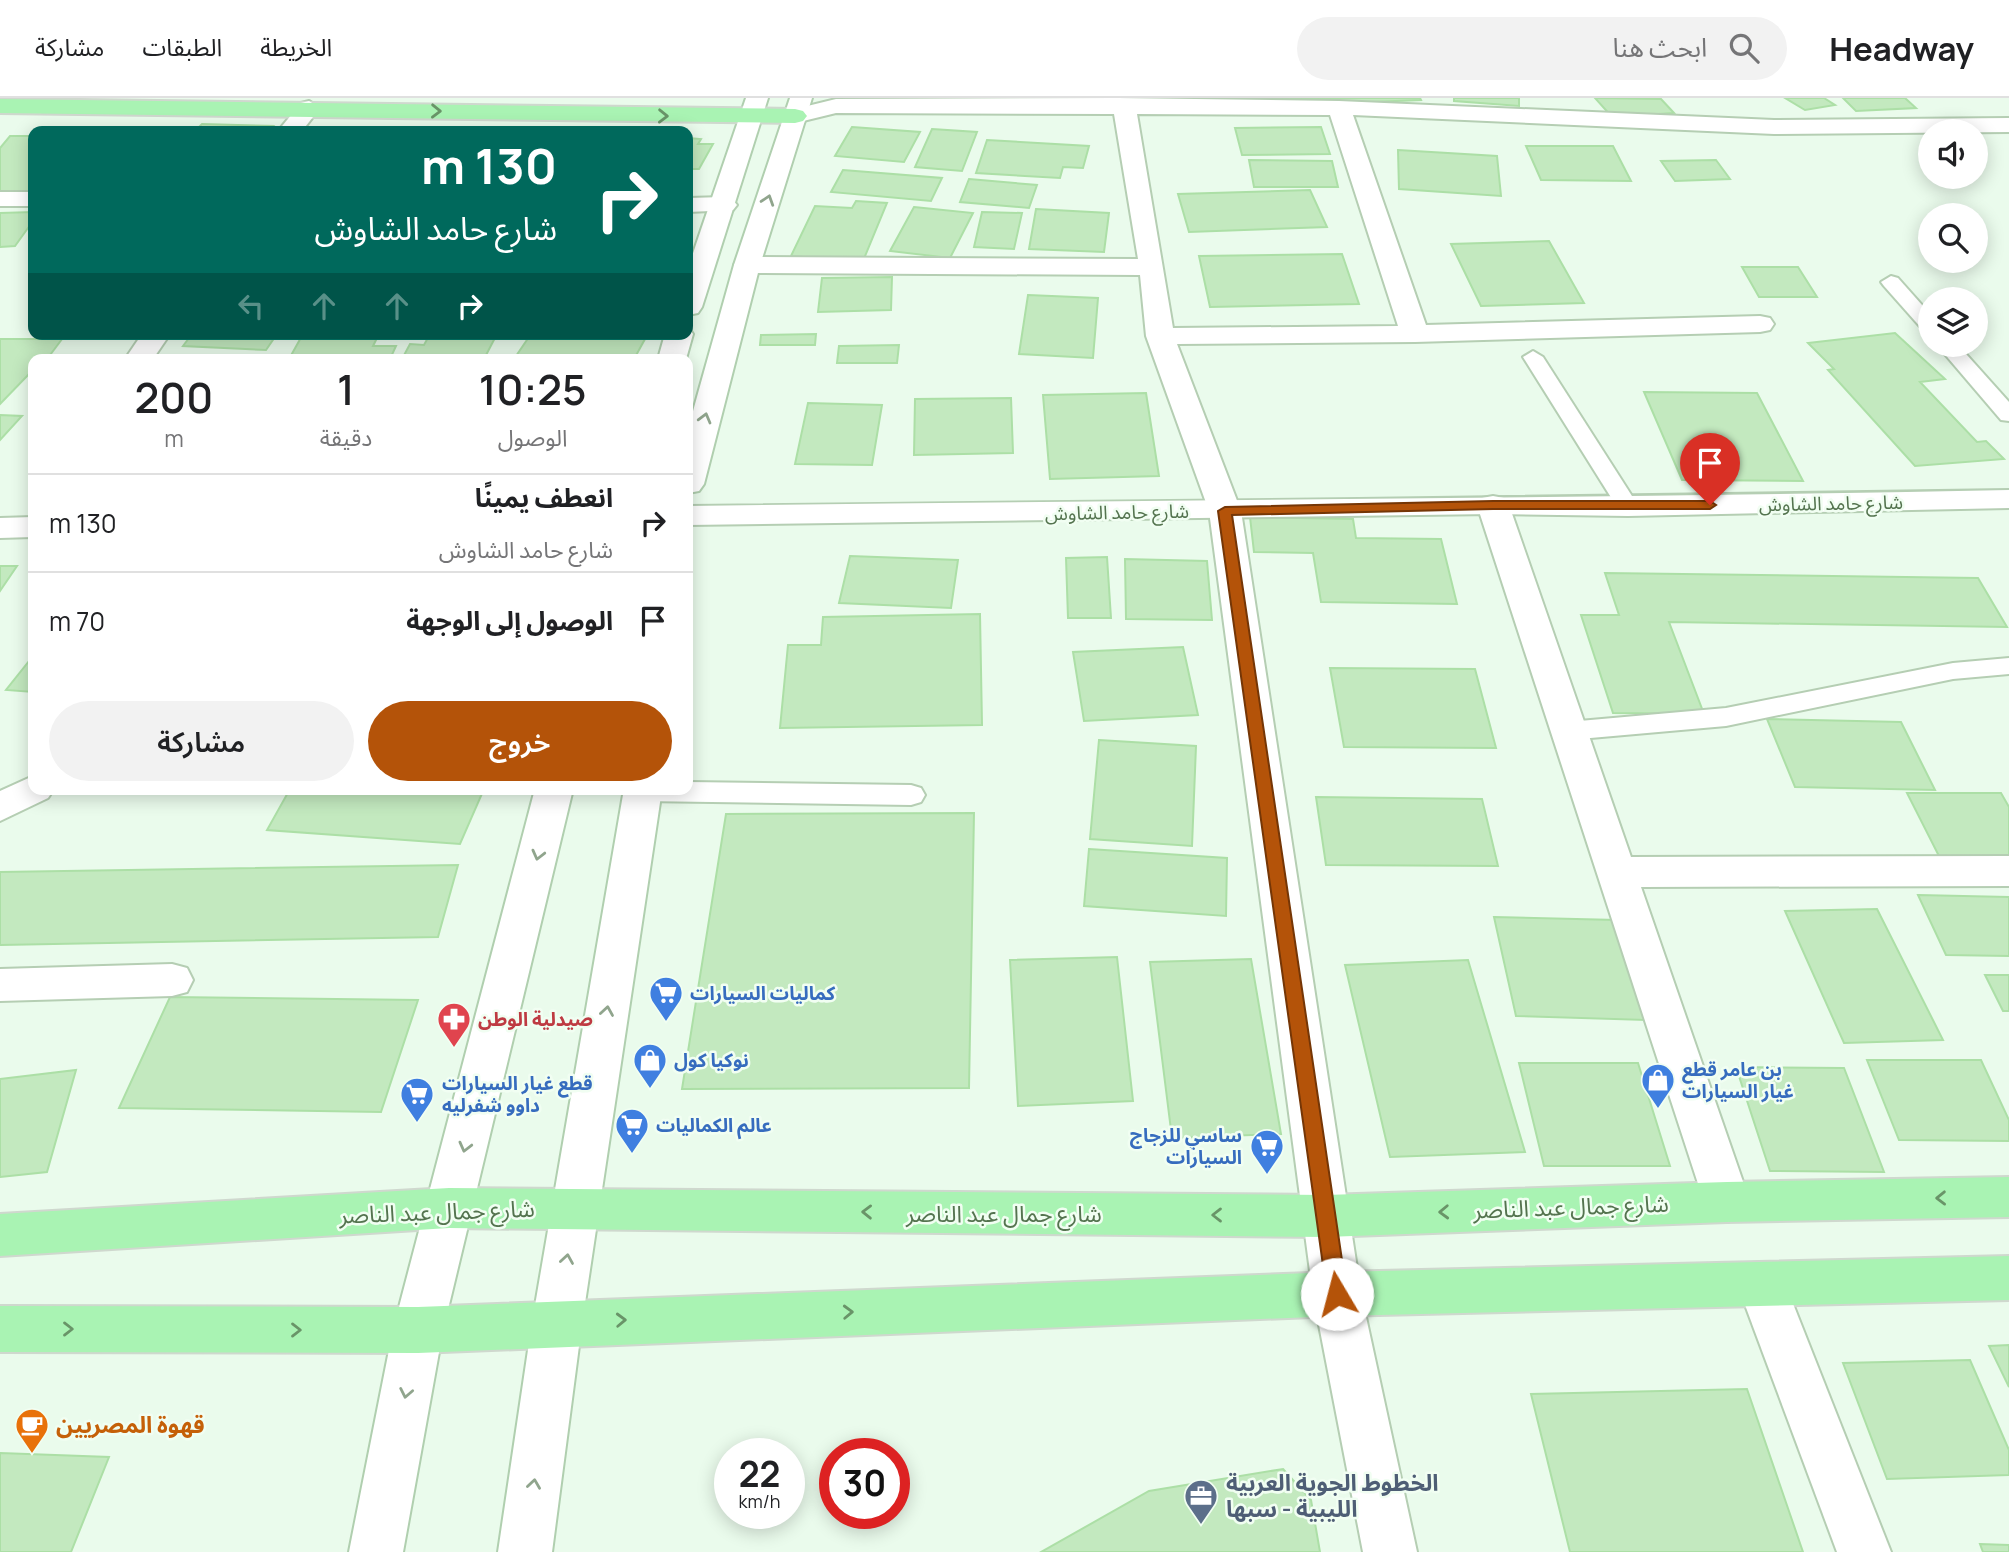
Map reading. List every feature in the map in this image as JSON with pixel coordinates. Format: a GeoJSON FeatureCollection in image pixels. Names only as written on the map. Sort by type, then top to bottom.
{"type":"FeatureCollection","features":[{"type":"Feature","properties":{"kind":"main road"},"geometry":{"type":"LineString","coordinates":[[0,106],[249,103],[309,108],[754,108],[801,104]]}},
{"type":"Feature","properties":{"kind":"main road","name":"شارع جمال عبد الناصر"},"geometry":{"type":"LineString","coordinates":[[0,1235],[449,1208],[576,1207],[1326,1216],[1727,1202],[2009,1197]]}},
{"type":"Feature","properties":{"kind":"main road"},"geometry":{"type":"LineString","coordinates":[[0,1329],[418,1330],[1337,1294],[1762,1286],[2009,1278]]}},
{"type":"Feature","properties":{"kind":"street"},"geometry":{"type":"LineString","coordinates":[[1563,98],[1583,120]]}},
{"type":"Feature","properties":{"kind":"street"},"geometry":{"type":"LineString","coordinates":[[693,465],[747,265],[801,104],[1127,104],[1339,108],[1444,105],[1583,120],[1774,127],[1918,126]]}},
{"type":"Feature","properties":{"kind":"street"},"geometry":{"type":"LineString","coordinates":[[1127,104],[1160,336],[1225,511],[1337,1294],[1390,1552]]}},
{"type":"Feature","properties":{"kind":"street"},"geometry":{"type":"LineString","coordinates":[[1933,107],[1946,119]]}},
{"type":"Feature","properties":{"kind":"street"},"geometry":{"type":"LineString","coordinates":[[294,126],[309,108]]}},
{"type":"Feature","properties":{"kind":"street"},"geometry":{"type":"LineString","coordinates":[[693,278],[696,261],[724,205],[754,108]]}},
{"type":"Feature","properties":{"kind":"street"},"geometry":{"type":"LineString","coordinates":[[1339,108],[1415,334]]}},
{"type":"Feature","properties":{"kind":"street"},"geometry":{"type":"LineString","coordinates":[[1988,125],[2009,125]]}},
{"type":"Feature","properties":{"kind":"street"},"geometry":{"type":"LineString","coordinates":[[0,199],[28,199]]}},
{"type":"Feature","properties":{"kind":"street"},"geometry":{"type":"LineString","coordinates":[[693,205],[724,205]]}},
{"type":"Feature","properties":{"kind":"street"},"geometry":{"type":"LineString","coordinates":[[747,265],[1152,267]]}},
{"type":"Feature","properties":{"kind":"street"},"geometry":{"type":"LineString","coordinates":[[1160,336],[1415,334],[1760,324]]}},
{"type":"Feature","properties":{"kind":"street","name":"شارع حامد الشاوش"},"geometry":{"type":"LineString","coordinates":[[693,516],[1225,511],[1493,505],[1628,507],[2009,499]]}},
{"type":"Feature","properties":{"kind":"street"},"geometry":{"type":"LineString","coordinates":[[1493,505],[1662,1001],[1727,1202]]}},
{"type":"Feature","properties":{"kind":"street"},"geometry":{"type":"LineString","coordinates":[[0,807],[28,793]]}},
{"type":"Feature","properties":{"kind":"street"},"geometry":{"type":"LineString","coordinates":[[376,1552],[418,1330],[552,795]]}},
{"type":"Feature","properties":{"kind":"street"},"geometry":{"type":"LineString","coordinates":[[524,1552],[557,1323],[642,795]]}},
{"type":"Feature","properties":{"kind":"street"},"geometry":{"type":"LineString","coordinates":[[1616,872],[2009,872]]}},
{"type":"Feature","properties":{"kind":"street"},"geometry":{"type":"LineString","coordinates":[[0,985],[172,980]]}},
{"type":"Feature","properties":{"kind":"street"},"geometry":{"type":"LineString","coordinates":[[1762,1286],[1864,1552]]}},
{"type":"Feature","properties":{"kind":"lane"},"geometry":{"type":"LineString","coordinates":[[1891,282],[1918,312]]}},
{"type":"Feature","properties":{"kind":"lane"},"geometry":{"type":"LineString","coordinates":[[1533,357],[1628,507]]}},
{"type":"Feature","properties":{"kind":"lane"},"geometry":{"type":"LineString","coordinates":[[1958,357],[2009,415]]}},
{"type":"Feature","properties":{"kind":"lane"},"geometry":{"type":"LineString","coordinates":[[1568,731],[1726,717],[1953,671],[2009,666]]}},
{"type":"Feature","properties":{"kind":"lane"},"geometry":{"type":"LineString","coordinates":[[693,791],[911,795]]}},
{"type":"Feature","properties":{"kind":"building"},"geometry":{"type":"Polygon","coordinates":[[[1266,98],[1420,98],[1421,100],[1269,106],[1266,98]]]}},
{"type":"Feature","properties":{"kind":"building"},"geometry":{"type":"Polygon","coordinates":[[[1454,98],[1519,98],[1519,106],[1454,101],[1454,98]]]}},
{"type":"Feature","properties":{"kind":"building"},"geometry":{"type":"Polygon","coordinates":[[[1595,98],[1661,99],[1674,113],[1612,117],[1595,98]]]}},
{"type":"Feature","properties":{"kind":"building"},"geometry":{"type":"Polygon","coordinates":[[[1785,98],[1824,98],[1835,105],[1805,110],[1785,98]]]}},
{"type":"Feature","properties":{"kind":"building"},"geometry":{"type":"Polygon","coordinates":[[[1843,98],[1905,98],[1916,108],[1856,111],[1843,98]]]}},
{"type":"Feature","properties":{"kind":"building"},"geometry":{"type":"Polygon","coordinates":[[[202,124],[273,126],[200,126],[202,124]]]}},
{"type":"Feature","properties":{"kind":"building"},"geometry":{"type":"Polygon","coordinates":[[[852,127],[920,132],[904,162],[835,156],[852,127]]]}},
{"type":"Feature","properties":{"kind":"building"},"geometry":{"type":"Polygon","coordinates":[[[1321,127],[1330,154],[1242,155],[1235,128],[1321,127]]]}},
{"type":"Feature","properties":{"kind":"building"},"geometry":{"type":"Polygon","coordinates":[[[932,129],[977,132],[962,171],[915,167],[932,129]]]}},
{"type":"Feature","properties":{"kind":"building"},"geometry":{"type":"Polygon","coordinates":[[[10,136],[28,136],[28,192],[0,192],[0,148],[10,136]]]}},
{"type":"Feature","properties":{"kind":"building"},"geometry":{"type":"Polygon","coordinates":[[[693,138],[701,139],[698,144],[713,144],[699,169],[693,169],[693,138]]]}},
{"type":"Feature","properties":{"kind":"building"},"geometry":{"type":"Polygon","coordinates":[[[987,140],[1089,146],[1083,168],[1063,167],[1060,178],[976,173],[987,140]]]}},
{"type":"Feature","properties":{"kind":"building"},"geometry":{"type":"Polygon","coordinates":[[[1526,146],[1613,146],[1631,181],[1541,180],[1526,146]]]}},
{"type":"Feature","properties":{"kind":"building"},"geometry":{"type":"Polygon","coordinates":[[[1398,150],[1497,156],[1501,196],[1399,189],[1398,150]]]}},
{"type":"Feature","properties":{"kind":"building"},"geometry":{"type":"Polygon","coordinates":[[[1249,160],[1332,161],[1338,187],[1254,187],[1249,160]]]}},
{"type":"Feature","properties":{"kind":"building"},"geometry":{"type":"Polygon","coordinates":[[[1716,160],[1730,179],[1675,181],[1661,161],[1716,160]]]}},
{"type":"Feature","properties":{"kind":"building"},"geometry":{"type":"Polygon","coordinates":[[[843,170],[942,178],[931,201],[831,192],[843,170]]]}},
{"type":"Feature","properties":{"kind":"building"},"geometry":{"type":"Polygon","coordinates":[[[969,179],[1037,185],[1029,208],[960,202],[969,179]]]}},
{"type":"Feature","properties":{"kind":"building"},"geometry":{"type":"Polygon","coordinates":[[[1310,190],[1327,227],[1189,232],[1178,194],[1310,190]]]}},
{"type":"Feature","properties":{"kind":"building"},"geometry":{"type":"Polygon","coordinates":[[[856,201],[887,203],[863,261],[791,256],[815,206],[852,208],[856,201]]]}},
{"type":"Feature","properties":{"kind":"building"},"geometry":{"type":"Polygon","coordinates":[[[914,207],[973,213],[950,258],[890,251],[914,207]]]}},
{"type":"Feature","properties":{"kind":"building"},"geometry":{"type":"Polygon","coordinates":[[[1036,209],[1109,213],[1104,252],[1029,249],[1036,209]]]}},
{"type":"Feature","properties":{"kind":"building"},"geometry":{"type":"Polygon","coordinates":[[[28,212],[28,228],[15,246],[0,247],[0,213],[28,212]]]}},
{"type":"Feature","properties":{"kind":"building"},"geometry":{"type":"Polygon","coordinates":[[[982,212],[1022,213],[1014,249],[974,247],[982,212]]]}},
{"type":"Feature","properties":{"kind":"building"},"geometry":{"type":"Polygon","coordinates":[[[1549,241],[1584,303],[1481,306],[1451,244],[1549,241]]]}},
{"type":"Feature","properties":{"kind":"building"},"geometry":{"type":"Polygon","coordinates":[[[1342,254],[1359,304],[1210,307],[1199,256],[1342,254]]]}},
{"type":"Feature","properties":{"kind":"building"},"geometry":{"type":"Polygon","coordinates":[[[1742,267],[1798,267],[1817,297],[1759,297],[1742,267]]]}},
{"type":"Feature","properties":{"kind":"building"},"geometry":{"type":"Polygon","coordinates":[[[892,277],[891,310],[818,312],[822,278],[892,277]]]}},
{"type":"Feature","properties":{"kind":"building"},"geometry":{"type":"Polygon","coordinates":[[[1028,295],[1098,298],[1093,358],[1019,354],[1028,295]]]}},
{"type":"Feature","properties":{"kind":"building"},"geometry":{"type":"Polygon","coordinates":[[[1895,333],[1945,379],[1920,382],[1977,442],[1986,441],[2004,459],[1915,466],[1828,370],[1834,369],[1808,343],[1895,333]]]}},
{"type":"Feature","properties":{"kind":"building"},"geometry":{"type":"Polygon","coordinates":[[[816,334],[815,345],[760,345],[761,335],[816,334]]]}},
{"type":"Feature","properties":{"kind":"building"},"geometry":{"type":"Polygon","coordinates":[[[0,339],[61,340],[51,354],[28,354],[28,375],[0,404],[0,339]]]}},
{"type":"Feature","properties":{"kind":"building"},"geometry":{"type":"Polygon","coordinates":[[[188,340],[273,340],[266,350],[183,346],[188,340]]]}},
{"type":"Feature","properties":{"kind":"building"},"geometry":{"type":"Polygon","coordinates":[[[300,340],[376,340],[373,346],[396,346],[392,354],[292,354],[300,340]]]}},
{"type":"Feature","properties":{"kind":"building"},"geometry":{"type":"Polygon","coordinates":[[[427,340],[494,340],[487,354],[405,354],[410,344],[424,345],[427,340]]]}},
{"type":"Feature","properties":{"kind":"building"},"geometry":{"type":"Polygon","coordinates":[[[527,340],[644,340],[637,354],[517,354],[527,340]]]}},
{"type":"Feature","properties":{"kind":"building"},"geometry":{"type":"Polygon","coordinates":[[[899,345],[897,363],[837,363],[839,346],[899,345]]]}},
{"type":"Feature","properties":{"kind":"building"},"geometry":{"type":"Polygon","coordinates":[[[1644,392],[1757,393],[1803,481],[1682,480],[1644,392]]]}},
{"type":"Feature","properties":{"kind":"building"},"geometry":{"type":"Polygon","coordinates":[[[1146,393],[1159,476],[1050,479],[1043,395],[1146,393]]]}},
{"type":"Feature","properties":{"kind":"building"},"geometry":{"type":"Polygon","coordinates":[[[1011,398],[1013,453],[914,455],[915,399],[1011,398]]]}},
{"type":"Feature","properties":{"kind":"building"},"geometry":{"type":"Polygon","coordinates":[[[808,403],[882,405],[872,465],[795,464],[808,403]]]}},
{"type":"Feature","properties":{"kind":"building"},"geometry":{"type":"Polygon","coordinates":[[[0,415],[22,416],[0,440],[0,415]]]}},
{"type":"Feature","properties":{"kind":"building"},"geometry":{"type":"Polygon","coordinates":[[[1250,517],[1353,519],[1356,538],[1441,539],[1457,604],[1321,602],[1313,553],[1254,552],[1250,517]]]}},
{"type":"Feature","properties":{"kind":"building"},"geometry":{"type":"Polygon","coordinates":[[[850,556],[958,560],[951,608],[839,603],[850,556]]]}},
{"type":"Feature","properties":{"kind":"building"},"geometry":{"type":"Polygon","coordinates":[[[1107,557],[1111,618],[1068,618],[1066,558],[1107,557]]]}},
{"type":"Feature","properties":{"kind":"building"},"geometry":{"type":"Polygon","coordinates":[[[1125,559],[1207,561],[1212,620],[1126,619],[1125,559]]]}},
{"type":"Feature","properties":{"kind":"building"},"geometry":{"type":"Polygon","coordinates":[[[0,566],[17,566],[0,591],[0,566]]]}},
{"type":"Feature","properties":{"kind":"building"},"geometry":{"type":"Polygon","coordinates":[[[1605,573],[1978,578],[2007,627],[1669,622],[1704,714],[1613,713],[1581,615],[1619,615],[1605,573]]]}},
{"type":"Feature","properties":{"kind":"building"},"geometry":{"type":"Polygon","coordinates":[[[980,614],[982,725],[780,728],[788,645],[821,645],[823,617],[980,614]]]}},
{"type":"Feature","properties":{"kind":"building"},"geometry":{"type":"Polygon","coordinates":[[[1183,647],[1198,715],[1084,721],[1073,652],[1183,647]]]}},
{"type":"Feature","properties":{"kind":"building"},"geometry":{"type":"Polygon","coordinates":[[[28,662],[28,692],[6,690],[28,662]]]}},
{"type":"Feature","properties":{"kind":"building"},"geometry":{"type":"Polygon","coordinates":[[[1330,668],[1475,669],[1496,748],[1344,747],[1330,668]]]}},
{"type":"Feature","properties":{"kind":"building"},"geometry":{"type":"Polygon","coordinates":[[[1767,719],[1901,722],[1935,790],[1795,787],[1767,719]]]}},
{"type":"Feature","properties":{"kind":"building"},"geometry":{"type":"Polygon","coordinates":[[[1099,740],[1196,746],[1192,846],[1090,839],[1099,740]]]}},
{"type":"Feature","properties":{"kind":"building"},"geometry":{"type":"Polygon","coordinates":[[[1907,793],[2001,793],[2009,807],[2009,862],[1942,862],[1907,793]]]}},
{"type":"Feature","properties":{"kind":"building"},"geometry":{"type":"Polygon","coordinates":[[[287,795],[481,795],[460,844],[267,830],[287,795]]]}},
{"type":"Feature","properties":{"kind":"building"},"geometry":{"type":"Polygon","coordinates":[[[1316,797],[1482,799],[1498,866],[1326,865],[1316,797]]]}},
{"type":"Feature","properties":{"kind":"building"},"geometry":{"type":"Polygon","coordinates":[[[974,813],[969,1088],[682,1089],[726,814],[974,813]]]}},
{"type":"Feature","properties":{"kind":"building"},"geometry":{"type":"Polygon","coordinates":[[[1089,849],[1227,858],[1226,916],[1084,906],[1089,849]]]}},
{"type":"Feature","properties":{"kind":"building"},"geometry":{"type":"Polygon","coordinates":[[[458,865],[438,937],[0,945],[0,872],[458,865]]]}},
{"type":"Feature","properties":{"kind":"building"},"geometry":{"type":"Polygon","coordinates":[[[1918,895],[2009,897],[2009,956],[1946,955],[1918,895]]]}},
{"type":"Feature","properties":{"kind":"building"},"geometry":{"type":"Polygon","coordinates":[[[1877,909],[1943,1040],[1844,1043],[1785,911],[1877,909]]]}},
{"type":"Feature","properties":{"kind":"building"},"geometry":{"type":"Polygon","coordinates":[[[1494,917],[1617,920],[1646,1020],[1516,1016],[1494,917]]]}},
{"type":"Feature","properties":{"kind":"building"},"geometry":{"type":"Polygon","coordinates":[[[1117,957],[1133,1101],[1018,1106],[1010,960],[1117,957]]]}},
{"type":"Feature","properties":{"kind":"building"},"geometry":{"type":"Polygon","coordinates":[[[1251,959],[1281,1134],[1172,1138],[1150,962],[1251,959]]]}},
{"type":"Feature","properties":{"kind":"building"},"geometry":{"type":"Polygon","coordinates":[[[1468,960],[1525,1152],[1390,1157],[1345,965],[1468,960]]]}},
{"type":"Feature","properties":{"kind":"building"},"geometry":{"type":"Polygon","coordinates":[[[1985,975],[2009,975],[2009,1011],[2003,1011],[1985,975]]]}},
{"type":"Feature","properties":{"kind":"building"},"geometry":{"type":"Polygon","coordinates":[[[170,997],[418,1000],[381,1112],[119,1108],[170,997]]]}},
{"type":"Feature","properties":{"kind":"building"},"geometry":{"type":"Polygon","coordinates":[[[1867,1060],[1981,1060],[2009,1120],[2009,1141],[1899,1140],[1867,1060]]]}},
{"type":"Feature","properties":{"kind":"building"},"geometry":{"type":"Polygon","coordinates":[[[1519,1063],[1638,1063],[1670,1166],[1544,1166],[1519,1063]]]}},
{"type":"Feature","properties":{"kind":"building"},"geometry":{"type":"Polygon","coordinates":[[[1736,1067],[1844,1068],[1884,1172],[1770,1171],[1736,1067]]]}},
{"type":"Feature","properties":{"kind":"building"},"geometry":{"type":"Polygon","coordinates":[[[76,1070],[47,1172],[0,1177],[0,1079],[76,1070]]]}},
{"type":"Feature","properties":{"kind":"building"},"geometry":{"type":"Polygon","coordinates":[[[2009,1345],[2009,1387],[1989,1346],[2009,1345]]]}},
{"type":"Feature","properties":{"kind":"building"},"geometry":{"type":"Polygon","coordinates":[[[1970,1360],[2009,1450],[2009,1475],[1887,1479],[1843,1363],[1970,1360]]]}},
{"type":"Feature","properties":{"kind":"building"},"geometry":{"type":"Polygon","coordinates":[[[1747,1389],[1803,1552],[1570,1552],[1531,1394],[1747,1389]]]}},
{"type":"Feature","properties":{"kind":"building"},"geometry":{"type":"Polygon","coordinates":[[[0,1453],[109,1457],[71,1552],[0,1552],[0,1453]]]}},
{"type":"Feature","properties":{"kind":"building","name":"الخطوط الجوية العربية الليبية - سبها"},"geometry":{"type":"Polygon","coordinates":[[[1283,1469],[1311,1500],[1320,1552],[1041,1552],[1149,1491],[1283,1469]]]}},
{"type":"Feature","properties":{"kind":"building"},"geometry":{"type":"Polygon","coordinates":[[[1980,1544],[2009,1545],[2009,1552],[1983,1552],[1980,1544]]]}},
{"type":"Feature","properties":{"kind":"place","name":"كماليات السيارات"},"geometry":{"type":"Point","coordinates":[666,1023]}},
{"type":"Feature","properties":{"kind":"place","name":"صيدلية الوطن"},"geometry":{"type":"Point","coordinates":[454,1049]}},
{"type":"Feature","properties":{"kind":"place","name":"نوكيا كول"},"geometry":{"type":"Point","coordinates":[650,1090]}},
{"type":"Feature","properties":{"kind":"place","name":"بن عامر قطع غيار السيارات"},"geometry":{"type":"Point","coordinates":[1658,1110]}},
{"type":"Feature","properties":{"kind":"place","name":"قطع غيار السيارات داوو شفرليه"},"geometry":{"type":"Point","coordinates":[417,1124]}},
{"type":"Feature","properties":{"kind":"place","name":"عالم الكماليات"},"geometry":{"type":"Point","coordinates":[632,1155]}},
{"type":"Feature","properties":{"kind":"place","name":"ساسي للزجاج السيارات"},"geometry":{"type":"Point","coordinates":[1267,1176]}},
{"type":"Feature","properties":{"kind":"place","name":"قهوة المصريين"},"geometry":{"type":"Point","coordinates":[32,1455]}},
{"type":"Feature","properties":{"kind":"place","name":"الخطوط الجوية العربية الليبية - سبها"},"geometry":{"type":"Point","coordinates":[1201,1526]}},
{"type":"Feature","properties":{"kind":"route"},"geometry":{"type":"LineString","coordinates":[[1337,1294],[1225,511],[1493,505],[1710,505]]}}]}
